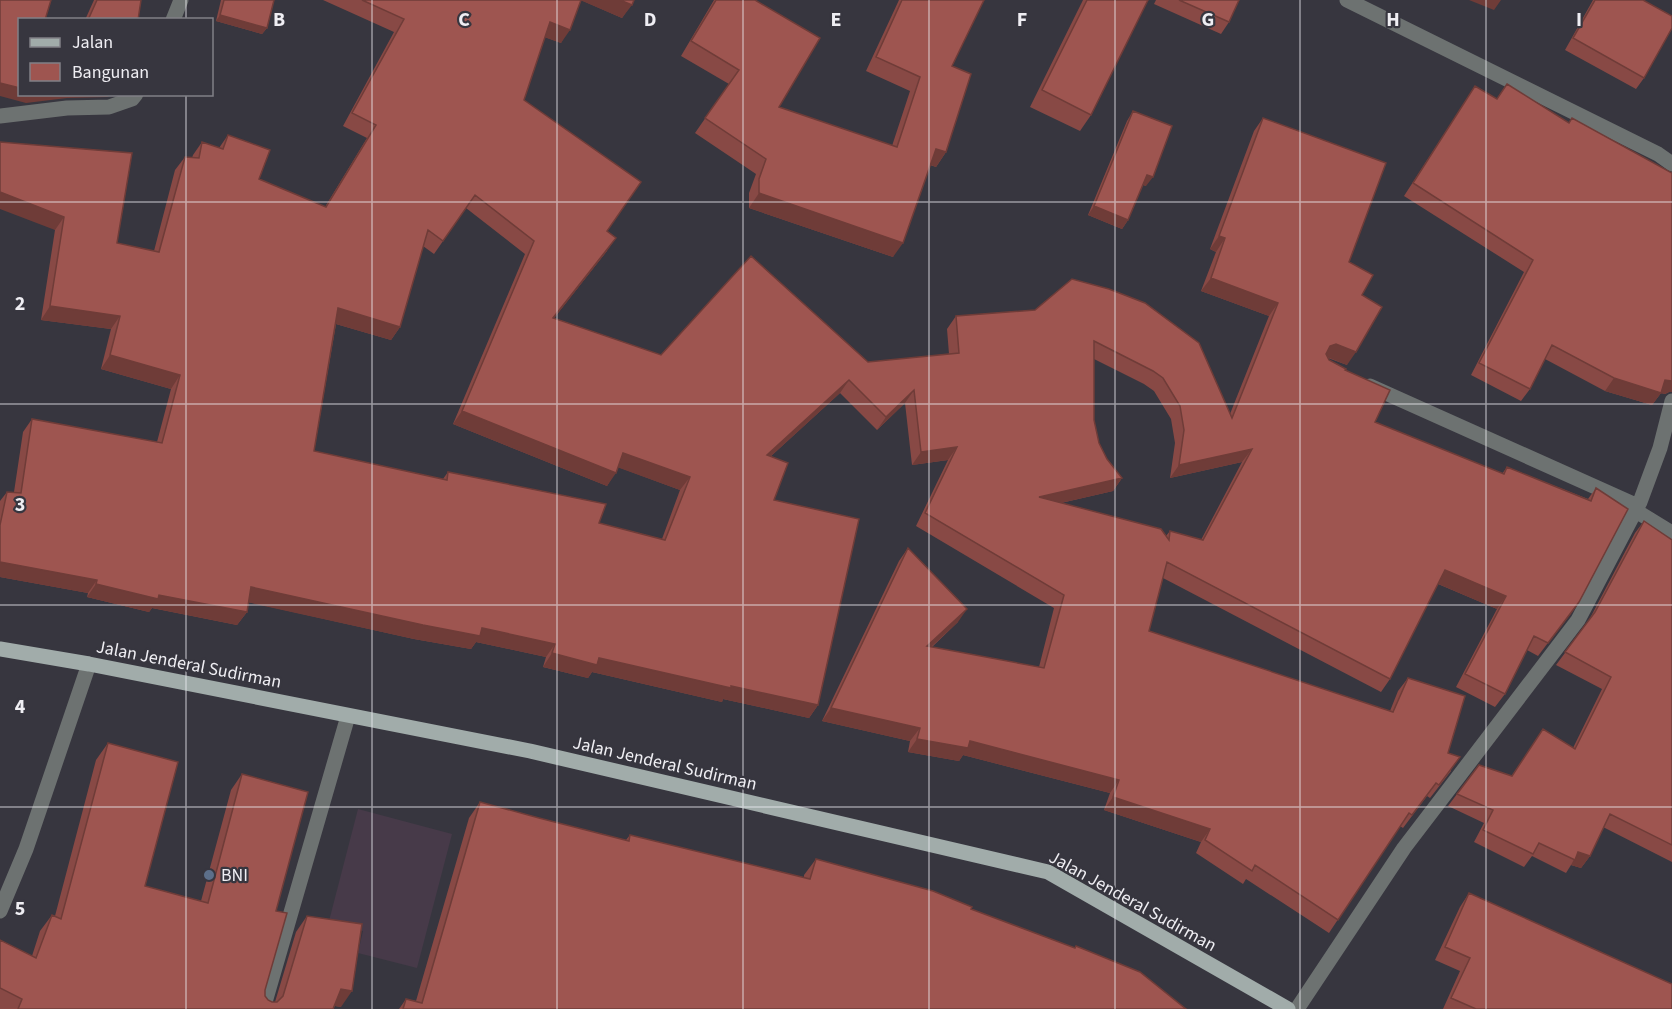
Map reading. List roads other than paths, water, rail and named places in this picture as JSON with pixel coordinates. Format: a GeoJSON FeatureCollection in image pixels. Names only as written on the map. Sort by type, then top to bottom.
{"type":"FeatureCollection","features":[{"type":"Feature","properties":{"kind":"main road","name":"Jalan Jenderal Sudirman"},"geometry":{"type":"LineString","coordinates":[[0,650],[89,664],[530,751],[1048,872],[1288,1009]]}},
{"type":"Feature","properties":{"kind":"street"},"geometry":{"type":"LineString","coordinates":[[174,18],[181,0]]}},
{"type":"Feature","properties":{"kind":"street"},"geometry":{"type":"LineString","coordinates":[[1347,0],[1647,149],[1672,164]]}},
{"type":"Feature","properties":{"kind":"street"},"geometry":{"type":"LineString","coordinates":[[0,116],[67,108],[110,108],[134,96]]}},
{"type":"Feature","properties":{"kind":"street"},"geometry":{"type":"LineString","coordinates":[[1360,382],[1637,509],[1672,533]]}},
{"type":"Feature","properties":{"kind":"street"},"geometry":{"type":"LineString","coordinates":[[1297,1009],[1404,848],[1578,620],[1637,509],[1660,448],[1672,401]]}},
{"type":"Feature","properties":{"kind":"street"},"geometry":{"type":"LineString","coordinates":[[0,911],[26,849],[89,664]]}},
{"type":"Feature","properties":{"kind":"street"},"geometry":{"type":"LineString","coordinates":[[263,1009],[348,716]]}},
{"type":"Feature","properties":{"kind":"place","name":"BNI"},"geometry":{"type":"Point","coordinates":[209,875]}}]}
